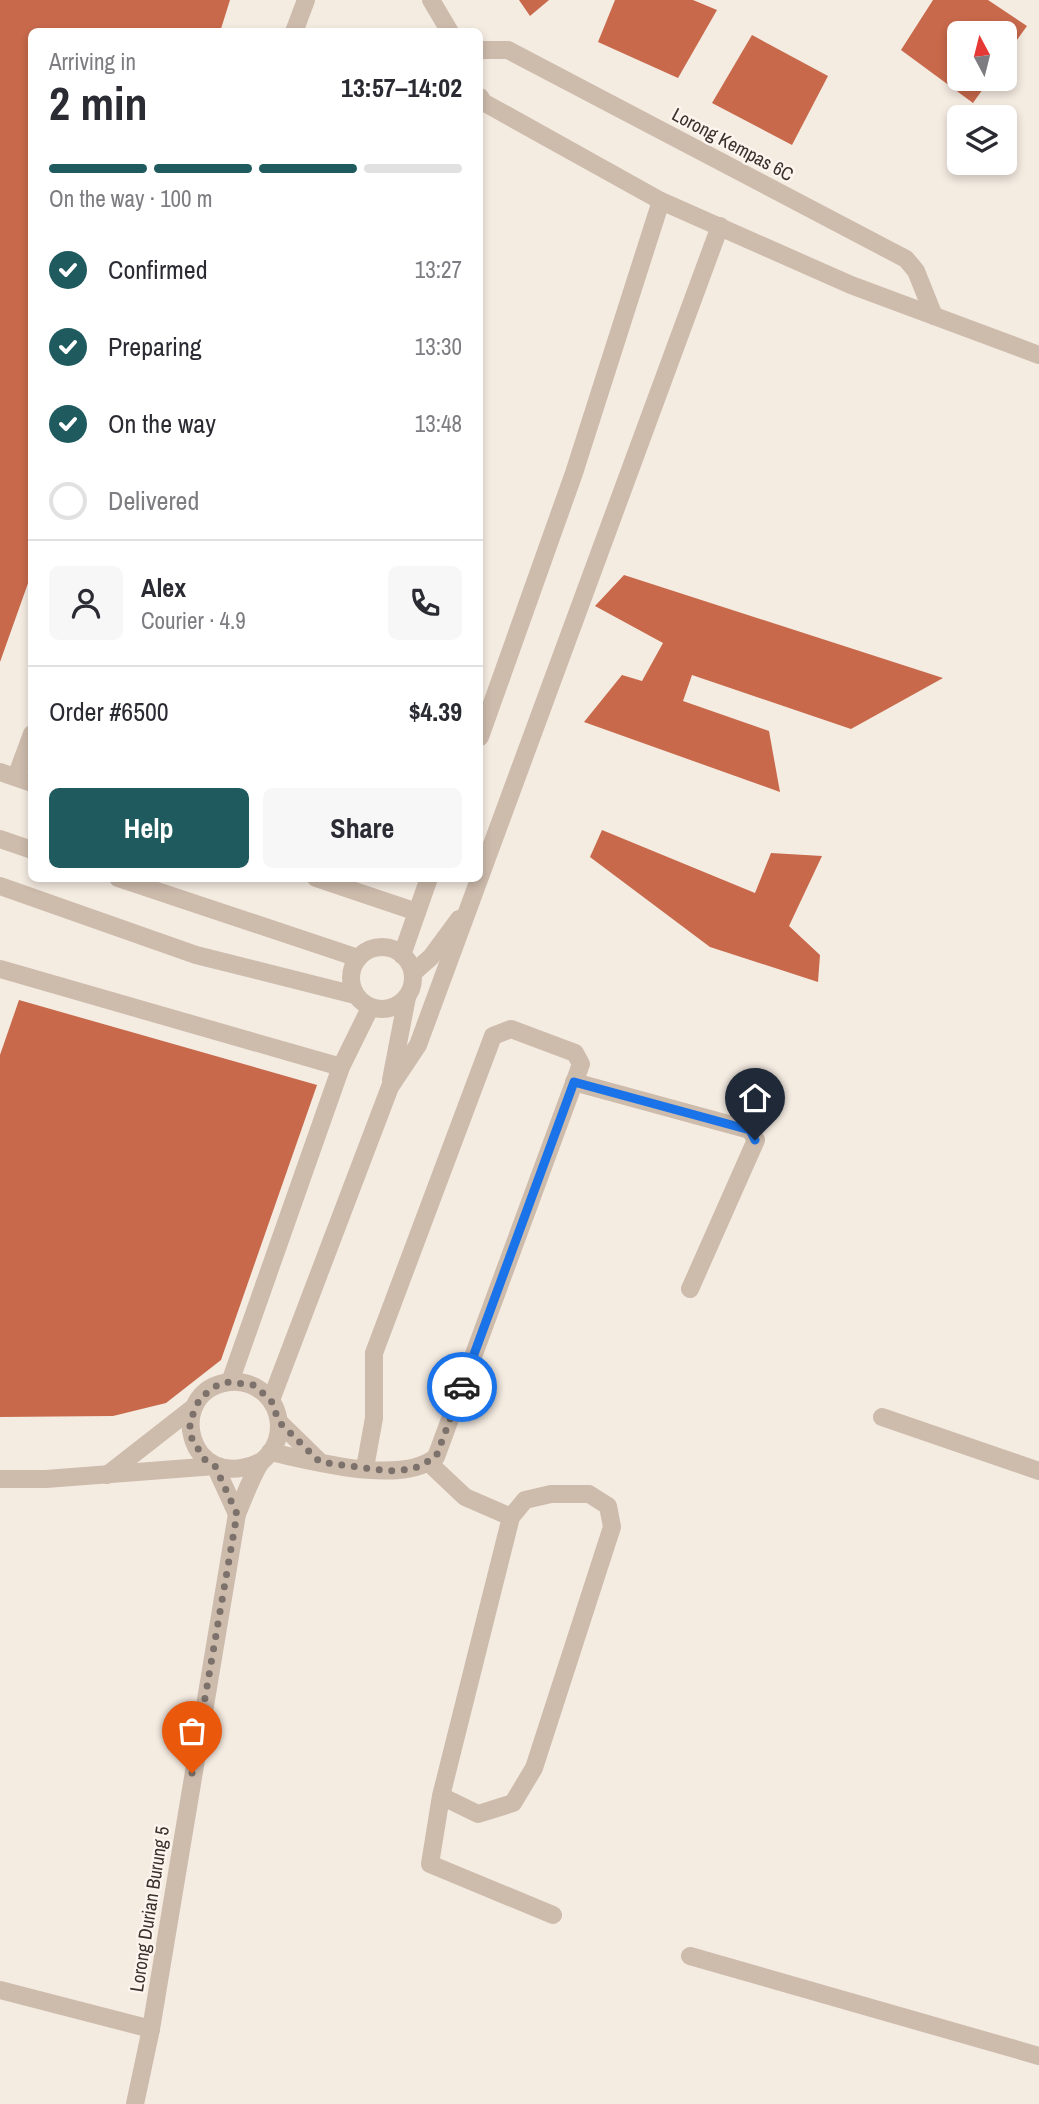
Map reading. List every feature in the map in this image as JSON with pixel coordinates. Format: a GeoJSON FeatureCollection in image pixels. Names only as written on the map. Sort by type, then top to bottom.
{"type":"FeatureCollection","features":[{"type":"Feature","properties":{"kind":"street"},"geometry":{"type":"LineString","coordinates":[[296,28],[306,0]]}},
{"type":"Feature","properties":{"kind":"street"},"geometry":{"type":"LineString","coordinates":[[430,0],[448,28]]}},
{"type":"Feature","properties":{"kind":"street","name":"Lorong Kempas 6C"},"geometry":{"type":"LineString","coordinates":[[483,50],[508,50],[906,259],[916,271],[934,316]]}},
{"type":"Feature","properties":{"kind":"street"},"geometry":{"type":"LineString","coordinates":[[483,102],[661,201],[850,285],[1039,355]]}},
{"type":"Feature","properties":{"kind":"street"},"geometry":{"type":"LineString","coordinates":[[483,729],[574,473],[661,201]]}},
{"type":"Feature","properties":{"kind":"street"},"geometry":{"type":"LineString","coordinates":[[483,873],[720,226]]}},
{"type":"Feature","properties":{"kind":"street"},"geometry":{"type":"LineString","coordinates":[[16,777],[28,745]]}},
{"type":"Feature","properties":{"kind":"street"},"geometry":{"type":"LineString","coordinates":[[0,839],[28,849]]}},
{"type":"Feature","properties":{"kind":"street"},"geometry":{"type":"LineString","coordinates":[[130,882],[358,958]]}},
{"type":"Feature","properties":{"kind":"street"},"geometry":{"type":"LineString","coordinates":[[328,882],[417,912]]}},
{"type":"Feature","properties":{"kind":"street"},"geometry":{"type":"LineString","coordinates":[[402,954],[428,882]]}},
{"type":"Feature","properties":{"kind":"street"},"geometry":{"type":"LineString","coordinates":[[390,1087],[418,1045],[480,882]]}},
{"type":"Feature","properties":{"kind":"street"},"geometry":{"type":"LineString","coordinates":[[0,886],[196,955],[355,995],[370,1008],[390,1009],[407,997]]}},
{"type":"Feature","properties":{"kind":"street"},"geometry":{"type":"LineString","coordinates":[[413,973],[430,957],[472,903]]}},
{"type":"Feature","properties":{"kind":"street"},"geometry":{"type":"LineString","coordinates":[[271,1400],[390,1087],[413,973],[402,954],[393,949],[374,948],[358,958],[350,976],[355,995]]}},
{"type":"Feature","properties":{"kind":"street"},"geometry":{"type":"LineString","coordinates":[[0,969],[341,1067]]}},
{"type":"Feature","properties":{"kind":"street"},"geometry":{"type":"LineString","coordinates":[[230,1382],[341,1067],[370,1008]]}},
{"type":"Feature","properties":{"kind":"street"},"geometry":{"type":"LineString","coordinates":[[265,1457],[365,1468],[400,1470],[429,1463],[436,1457],[581,1063],[575,1052],[511,1030],[493,1036],[374,1353],[374,1418],[365,1468]]}},
{"type":"Feature","properties":{"kind":"street"},"geometry":{"type":"LineString","coordinates":[[574,1082],[750,1130],[755,1140],[690,1289]]}},
{"type":"Feature","properties":{"kind":"street"},"geometry":{"type":"LineString","coordinates":[[107,1475],[194,1407],[208,1390],[230,1382],[253,1385],[271,1400],[279,1422],[278,1433],[265,1457],[246,1469],[231,1470],[215,1466],[204,1459],[190,1435],[194,1407]]}},
{"type":"Feature","properties":{"kind":"street"},"geometry":{"type":"LineString","coordinates":[[883,1417],[1039,1471]]}},
{"type":"Feature","properties":{"kind":"street"},"geometry":{"type":"LineString","coordinates":[[279,1422],[320,1462]]}},
{"type":"Feature","properties":{"kind":"street","name":"Lorong Durian Burung 5"},"geometry":{"type":"LineString","coordinates":[[135,2104],[151,2029],[237,1514],[265,1457]]}},
{"type":"Feature","properties":{"kind":"street"},"geometry":{"type":"LineString","coordinates":[[429,1463],[465,1497],[510,1517]]}},
{"type":"Feature","properties":{"kind":"street"},"geometry":{"type":"LineString","coordinates":[[0,1479],[107,1475],[215,1466]]}},
{"type":"Feature","properties":{"kind":"street"},"geometry":{"type":"LineString","coordinates":[[215,1466],[237,1514]]}},
{"type":"Feature","properties":{"kind":"street"},"geometry":{"type":"LineString","coordinates":[[441,1796],[478,1814],[513,1803],[534,1768],[612,1527],[608,1506],[589,1494],[551,1494],[525,1500],[510,1517],[441,1796],[430,1864],[553,1915]]}},
{"type":"Feature","properties":{"kind":"street"},"geometry":{"type":"LineString","coordinates":[[690,1956],[1039,2056]]}},
{"type":"Feature","properties":{"kind":"street"},"geometry":{"type":"LineString","coordinates":[[0,1990],[151,2029]]}},
{"type":"Feature","properties":{"kind":"building"},"geometry":{"type":"Polygon","coordinates":[[[0,0],[230,0],[221,28],[28,28],[28,583],[0,662],[0,0]]]}},
{"type":"Feature","properties":{"kind":"building"},"geometry":{"type":"Polygon","coordinates":[[[519,0],[549,0],[530,16],[519,0]]]}},
{"type":"Feature","properties":{"kind":"building"},"geometry":{"type":"Polygon","coordinates":[[[615,0],[693,0],[717,10],[678,78],[598,42],[615,0]]]}},
{"type":"Feature","properties":{"kind":"building"},"geometry":{"type":"Polygon","coordinates":[[[933,0],[988,0],[1027,26],[1017,40],[1017,21],[947,21],[947,84],[901,50],[933,0]]]}},
{"type":"Feature","properties":{"kind":"building"},"geometry":{"type":"Polygon","coordinates":[[[752,35],[828,76],[792,145],[712,103],[752,35]]]}},
{"type":"Feature","properties":{"kind":"building"},"geometry":{"type":"Polygon","coordinates":[[[957,91],[982,91],[973,103],[957,91]]]}},
{"type":"Feature","properties":{"kind":"building"},"geometry":{"type":"Polygon","coordinates":[[[624,575],[943,678],[851,729],[692,675],[683,701],[769,731],[780,792],[584,722],[622,675],[642,681],[663,643],[595,606],[624,575]]]}},
{"type":"Feature","properties":{"kind":"building"},"geometry":{"type":"Polygon","coordinates":[[[602,830],[755,893],[771,853],[822,856],[789,926],[820,955],[818,982],[710,947],[590,857],[602,830]]]}},
{"type":"Feature","properties":{"kind":"building"},"geometry":{"type":"Polygon","coordinates":[[[19,1000],[317,1085],[221,1360],[166,1403],[113,1416],[0,1417],[0,1055],[19,1000]]]}},
{"type":"Feature","properties":{"kind":"way so far"},"geometry":{"type":"LineString","coordinates":[[192,1773],[237,1514],[215,1466],[204,1459],[195,1448],[190,1435],[190,1421],[200,1398],[219,1384],[242,1382],[253,1385],[271,1400],[279,1422],[320,1462],[388,1471],[413,1469],[436,1457],[462,1387]]}},
{"type":"Feature","properties":{"kind":"route"},"geometry":{"type":"LineString","coordinates":[[462,1387],[574,1082],[750,1130],[755,1140]]}}]}
